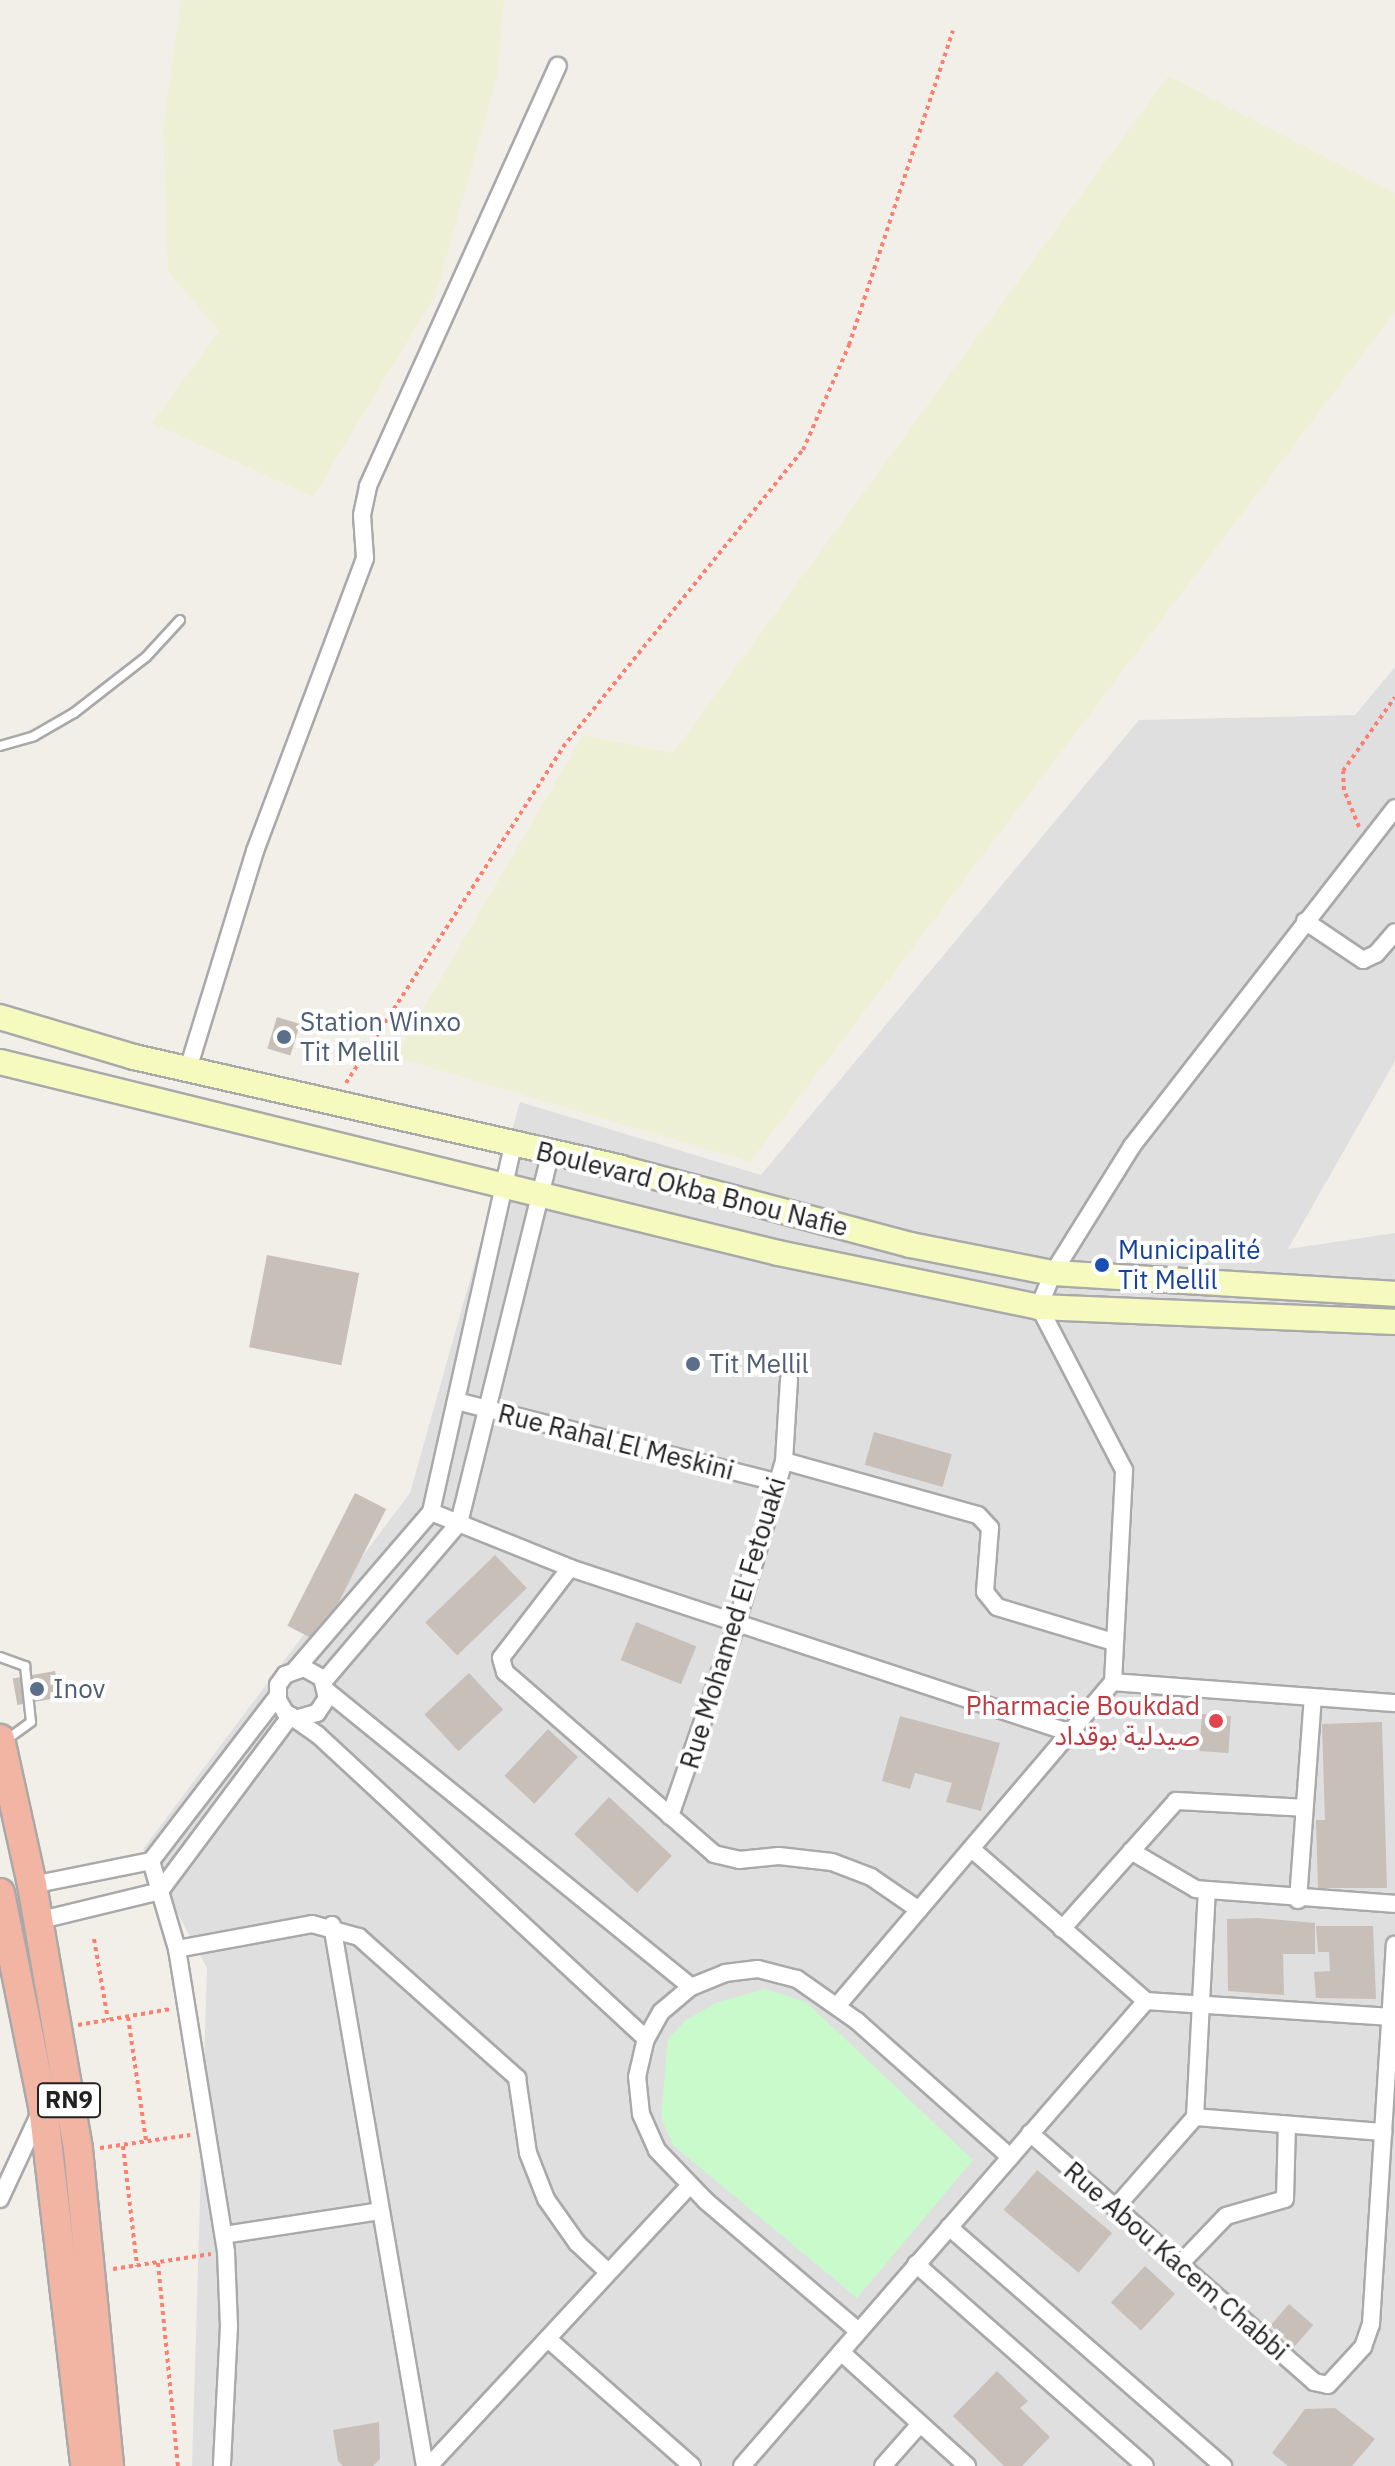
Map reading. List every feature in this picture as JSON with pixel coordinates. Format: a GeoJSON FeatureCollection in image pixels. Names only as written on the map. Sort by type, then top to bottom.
{"type":"FeatureCollection","features":[{"type":"Feature","properties":{"kind":"highway","name":"RN9"},"geometry":{"type":"LineString","coordinates":[[0,1741],[32,1885],[78,2149],[109,2466]]}},
{"type":"Feature","properties":{"kind":"highway","name":"RN9"},"geometry":{"type":"LineString","coordinates":[[0,1893],[43,2106],[85,2466]]}},
{"type":"Feature","properties":{"kind":"main road","name":"Boulevard Okba Bnou Nafie"},"geometry":{"type":"LineString","coordinates":[[0,1017],[188,1069],[514,1142],[911,1245],[1053,1273],[1395,1294]]}},
{"type":"Feature","properties":{"kind":"main road","name":"Boulevard Okba Bnou Nafie"},"geometry":{"type":"LineString","coordinates":[[0,1062],[505,1183],[778,1253],[1039,1307],[1395,1322]]}},
{"type":"Feature","properties":{"kind":"street"},"geometry":{"type":"LineString","coordinates":[[188,1069],[255,851],[365,558],[362,515],[368,486],[558,66]]}},
{"type":"Feature","properties":{"kind":"street"},"geometry":{"type":"LineString","coordinates":[[837,2006],[974,1851],[1113,1682],[1124,1470],[1039,1307],[1053,1273],[1132,1146],[1395,808]]}},
{"type":"Feature","properties":{"kind":"street"},"geometry":{"type":"LineString","coordinates":[[1305,921],[1363,960],[1376,954],[1395,932]]}},
{"type":"Feature","properties":{"kind":"street"},"geometry":{"type":"LineString","coordinates":[[32,1885],[151,1861],[277,1697],[281,1679],[296,1669],[431,1512],[514,1142]]}},
{"type":"Feature","properties":{"kind":"street"},"geometry":{"type":"LineString","coordinates":[[37,1921],[160,1891],[295,1717],[321,1709],[326,1686],[459,1523],[484,1409],[551,1152]]}},
{"type":"Feature","properties":{"kind":"street","name":"Rue Mohamed El Fetouaki"},"geometry":{"type":"LineString","coordinates":[[670,1816],[736,1625],[784,1461],[789,1379]]}},
{"type":"Feature","properties":{"kind":"street","name":"Rue Rahal El Meskini"},"geometry":{"type":"LineString","coordinates":[[456,1401],[777,1482]]}},
{"type":"Feature","properties":{"kind":"street"},"geometry":{"type":"LineString","coordinates":[[784,1461],[978,1515],[990,1528],[984,1583],[997,1607],[1114,1642]]}},
{"type":"Feature","properties":{"kind":"street"},"geometry":{"type":"LineString","coordinates":[[431,1512],[570,1568],[1071,1733]]}},
{"type":"Feature","properties":{"kind":"street"},"geometry":{"type":"LineString","coordinates":[[570,1568],[501,1658],[500,1667],[720,1858],[832,1862],[871,1877],[919,1910]]}},
{"type":"Feature","properties":{"kind":"street"},"geometry":{"type":"LineString","coordinates":[[296,1669],[312,1669],[326,1686],[691,1987]]}},
{"type":"Feature","properties":{"kind":"street"},"geometry":{"type":"LineString","coordinates":[[1113,1682],[1395,1703]]}},
{"type":"Feature","properties":{"kind":"street"},"geometry":{"type":"LineString","coordinates":[[277,1697],[295,1717],[646,2039]]}},
{"type":"Feature","properties":{"kind":"street"},"geometry":{"type":"LineString","coordinates":[[1298,1900],[1313,1698]]}},
{"type":"Feature","properties":{"kind":"street"},"geometry":{"type":"LineString","coordinates":[[1062,1929],[1176,1801],[1304,1808]]}},
{"type":"Feature","properties":{"kind":"street"},"geometry":{"type":"LineString","coordinates":[[974,1851],[1146,2001],[1394,2017]]}},
{"type":"Feature","properties":{"kind":"street"},"geometry":{"type":"LineString","coordinates":[[1131,1851],[1169,1876],[1207,1891],[1298,1900],[1395,1904]]}},
{"type":"Feature","properties":{"kind":"street"},"geometry":{"type":"LineString","coordinates":[[151,1861],[177,1949],[225,2244],[229,2367],[222,2466]]}},
{"type":"Feature","properties":{"kind":"street"},"geometry":{"type":"LineString","coordinates":[[1116,2207],[1195,2117],[1207,1891]]}},
{"type":"Feature","properties":{"kind":"street"},"geometry":{"type":"LineString","coordinates":[[177,1949],[312,1924],[332,1925],[359,1937],[517,2078],[528,2153],[546,2199],[577,2243],[608,2272]]}},
{"type":"Feature","properties":{"kind":"street"},"geometry":{"type":"LineString","coordinates":[[332,1925],[427,2466]]}},
{"type":"Feature","properties":{"kind":"street"},"geometry":{"type":"LineString","coordinates":[[1195,2117],[1383,2132],[1394,2017],[1395,1945]]}},
{"type":"Feature","properties":{"kind":"street"},"geometry":{"type":"LineString","coordinates":[[857,2330],[689,2186],[657,2150],[641,2114],[637,2077],[646,2039],[661,2012],[691,1987],[732,1972],[770,1971],[814,1987],[1010,2157]]}},
{"type":"Feature","properties":{"kind":"street"},"geometry":{"type":"LineString","coordinates":[[742,2466],[1146,2001]]}},
{"type":"Feature","properties":{"kind":"street"},"geometry":{"type":"LineString","coordinates":[[0,2199],[43,2106]]}},
{"type":"Feature","properties":{"kind":"street"},"geometry":{"type":"LineString","coordinates":[[1180,2264],[1226,2216],[1285,2199],[1287,2125]]}},
{"type":"Feature","properties":{"kind":"street","name":"Rue Abou Kacem Chabbi"},"geometry":{"type":"LineString","coordinates":[[1030,2133],[1323,2385],[1337,2379],[1369,2337],[1383,2132]]}},
{"type":"Feature","properties":{"kind":"street"},"geometry":{"type":"LineString","coordinates":[[427,2466],[689,2186]]}},
{"type":"Feature","properties":{"kind":"street"},"geometry":{"type":"LineString","coordinates":[[225,2244],[380,2211]]}},
{"type":"Feature","properties":{"kind":"street"},"geometry":{"type":"LineString","coordinates":[[949,2227],[1223,2466]]}},
{"type":"Feature","properties":{"kind":"street"},"geometry":{"type":"LineString","coordinates":[[916,2264],[1145,2466]]}},
{"type":"Feature","properties":{"kind":"street"},"geometry":{"type":"LineString","coordinates":[[548,2339],[692,2466]]}},
{"type":"Feature","properties":{"kind":"street"},"geometry":{"type":"LineString","coordinates":[[841,2352],[967,2466]]}},
{"type":"Feature","properties":{"kind":"street"},"geometry":{"type":"LineString","coordinates":[[883,2466],[920,2424]]}},
{"type":"Feature","properties":{"kind":"lane"},"geometry":{"type":"LineString","coordinates":[[0,746],[34,736],[74,713],[146,657],[180,620]]}},
{"type":"Feature","properties":{"kind":"lane"},"geometry":{"type":"LineString","coordinates":[[0,1657],[25,1666],[31,1722],[0,1741]]}},
{"type":"Feature","properties":{"kind":"path"},"geometry":{"type":"LineString","coordinates":[[336,1102],[383,1020],[563,747],[803,450],[849,345],[953,31]]}},
{"type":"Feature","properties":{"kind":"path"},"geometry":{"type":"LineString","coordinates":[[1366,844],[1344,790],[1343,771],[1395,697]]}},
{"type":"Feature","properties":{"kind":"path"},"geometry":{"type":"LineString","coordinates":[[94,1939],[108,2021]]}},
{"type":"Feature","properties":{"kind":"path"},"geometry":{"type":"LineString","coordinates":[[55,2027],[108,2021],[186,2006]]}},
{"type":"Feature","properties":{"kind":"path"},"geometry":{"type":"LineString","coordinates":[[128,2017],[146,2142]]}},
{"type":"Feature","properties":{"kind":"path"},"geometry":{"type":"LineString","coordinates":[[78,2149],[123,2146],[206,2132]]}},
{"type":"Feature","properties":{"kind":"path"},"geometry":{"type":"LineString","coordinates":[[123,2146],[137,2266]]}},
{"type":"Feature","properties":{"kind":"path"},"geometry":{"type":"LineString","coordinates":[[91,2273],[158,2263],[225,2244]]}},
{"type":"Feature","properties":{"kind":"path"},"geometry":{"type":"LineString","coordinates":[[158,2263],[178,2466]]}},
{"type":"Feature","properties":{"kind":"shaded area"},"geometry":{"type":"Polygon","coordinates":[[[1395,667],[1395,1061],[1288,1249],[1395,1233],[1395,2466],[192,2466],[207,1968],[143,1849],[410,1493],[520,1102],[761,1175],[1139,720],[1355,715],[1395,667]]]}},
{"type":"Feature","properties":{"kind":"green space"},"geometry":{"type":"Polygon","coordinates":[[[181,0],[504,0],[498,74],[436,294],[313,497],[152,423],[219,331],[168,272],[163,127],[181,0]]]}},
{"type":"Feature","properties":{"kind":"green space"},"geometry":{"type":"Polygon","coordinates":[[[1168,76],[1395,193],[1395,312],[750,1162],[395,1057],[583,735],[673,753],[1168,76]]]}},
{"type":"Feature","properties":{"kind":"green space"},"geometry":{"type":"Polygon","coordinates":[[[765,1989],[806,2002],[973,2160],[857,2298],[673,2145],[661,2118],[668,2039],[686,2020],[716,2003],[765,1989]]]}},
{"type":"Feature","properties":{"kind":"building","name":"Station Winxo Tit Mellil"},"geometry":{"type":"Polygon","coordinates":[[[277,1017],[300,1024],[290,1056],[267,1049],[277,1017]]]}},
{"type":"Feature","properties":{"kind":"building"},"geometry":{"type":"Polygon","coordinates":[[[267,1255],[359,1273],[341,1365],[249,1347],[267,1255]]]}},
{"type":"Feature","properties":{"kind":"building"},"geometry":{"type":"Polygon","coordinates":[[[874,1432],[952,1454],[942,1487],[865,1465],[874,1432]]]}},
{"type":"Feature","properties":{"kind":"building"},"geometry":{"type":"Polygon","coordinates":[[[355,1493],[386,1509],[319,1642],[287,1626],[355,1493]]]}},
{"type":"Feature","properties":{"kind":"building"},"geometry":{"type":"Polygon","coordinates":[[[495,1555],[527,1588],[457,1655],[425,1622],[495,1555]]]}},
{"type":"Feature","properties":{"kind":"building"},"geometry":{"type":"Polygon","coordinates":[[[636,1622],[696,1646],[681,1684],[621,1660],[636,1622]]]}},
{"type":"Feature","properties":{"kind":"building","name":"Inov"},"geometry":{"type":"Polygon","coordinates":[[[55,1671],[60,1698],[17,1705],[13,1678],[55,1671]]]}},
{"type":"Feature","properties":{"kind":"building"},"geometry":{"type":"Polygon","coordinates":[[[469,1673],[503,1710],[458,1751],[424,1715],[469,1673]]]}},
{"type":"Feature","properties":{"kind":"building"},"geometry":{"type":"Polygon","coordinates":[[[1202,1714],[1231,1716],[1228,1753],[1199,1751],[1202,1714]]]}},
{"type":"Feature","properties":{"kind":"building"},"geometry":{"type":"Polygon","coordinates":[[[900,1716],[1000,1743],[981,1811],[946,1802],[952,1783],[915,1773],[910,1789],[882,1781],[900,1716]]]}},
{"type":"Feature","properties":{"kind":"building"},"geometry":{"type":"Polygon","coordinates":[[[1382,1722],[1387,1888],[1318,1888],[1316,1820],[1325,1820],[1322,1724],[1382,1722]]]}},
{"type":"Feature","properties":{"kind":"building"},"geometry":{"type":"Polygon","coordinates":[[[548,1729],[578,1757],[534,1804],[504,1776],[548,1729]]]}},
{"type":"Feature","properties":{"kind":"building"},"geometry":{"type":"Polygon","coordinates":[[[609,1797],[672,1856],[637,1893],[574,1834],[609,1797]]]}},
{"type":"Feature","properties":{"kind":"building"},"geometry":{"type":"Polygon","coordinates":[[[1258,1918],[1315,1923],[1315,1954],[1283,1954],[1284,1995],[1228,1991],[1227,1919],[1258,1918]]]}},
{"type":"Feature","properties":{"kind":"building"},"geometry":{"type":"Polygon","coordinates":[[[1316,1926],[1373,1926],[1376,1999],[1316,1998],[1314,1972],[1330,1971],[1329,1952],[1318,1952],[1316,1926]]]}},
{"type":"Feature","properties":{"kind":"building"},"geometry":{"type":"Polygon","coordinates":[[[1037,2170],[1112,2233],[1079,2273],[1004,2210],[1037,2170]]]}},
{"type":"Feature","properties":{"kind":"building"},"geometry":{"type":"Polygon","coordinates":[[[1145,2266],[1175,2294],[1141,2331],[1111,2303],[1145,2266]]]}},
{"type":"Feature","properties":{"kind":"building"},"geometry":{"type":"Polygon","coordinates":[[[1289,2304],[1313,2325],[1295,2346],[1271,2325],[1289,2304]]]}},
{"type":"Feature","properties":{"kind":"building"},"geometry":{"type":"Polygon","coordinates":[[[997,2371],[1028,2401],[1020,2408],[1050,2437],[1022,2466],[1004,2466],[953,2416],[997,2371]]]}},
{"type":"Feature","properties":{"kind":"building"},"geometry":{"type":"Polygon","coordinates":[[[1335,2408],[1375,2439],[1352,2466],[1288,2466],[1272,2453],[1305,2409],[1335,2408]]]}},
{"type":"Feature","properties":{"kind":"building"},"geometry":{"type":"Polygon","coordinates":[[[379,2422],[380,2459],[373,2466],[343,2466],[338,2461],[333,2430],[379,2422]]]}},
{"type":"Feature","properties":{"kind":"place","name":"Station Winxo Tit Mellil"},"geometry":{"type":"Point","coordinates":[284,1037]}},
{"type":"Feature","properties":{"kind":"place","name":"Municipalité Tit Mellil"},"geometry":{"type":"Point","coordinates":[1102,1265]}},
{"type":"Feature","properties":{"kind":"place","name":"Tit Mellil"},"geometry":{"type":"Point","coordinates":[693,1364]}},
{"type":"Feature","properties":{"kind":"place","name":"Inov"},"geometry":{"type":"Point","coordinates":[37,1689]}},
{"type":"Feature","properties":{"kind":"place","name":"Pharmacie Boukdad صيدلية بوقداد"},"geometry":{"type":"Point","coordinates":[1216,1721]}}]}
